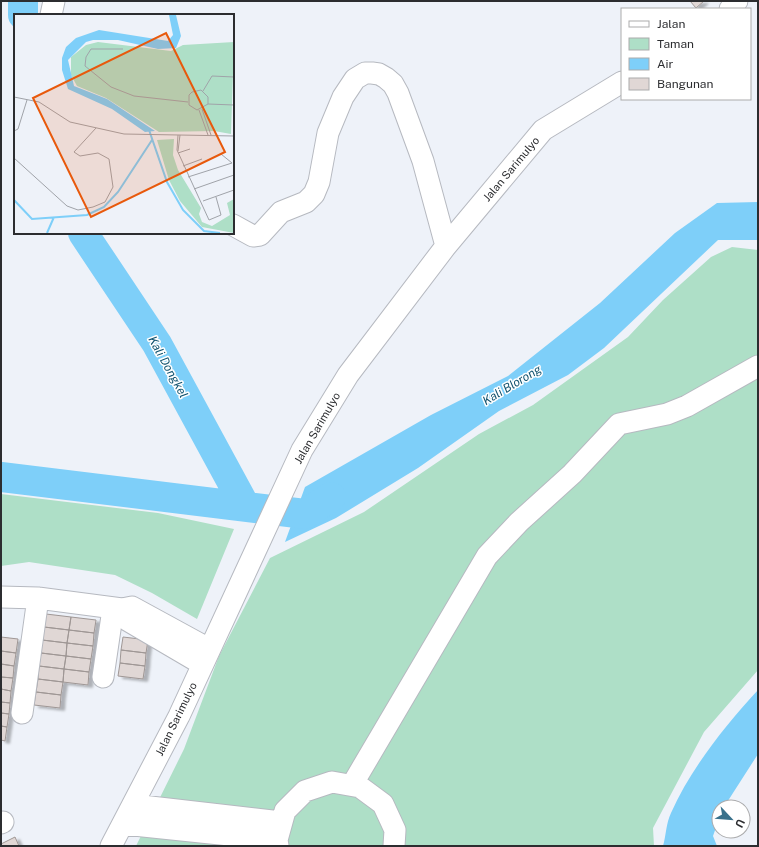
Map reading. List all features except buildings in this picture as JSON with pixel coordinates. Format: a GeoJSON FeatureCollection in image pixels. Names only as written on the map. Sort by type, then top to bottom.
{"type":"FeatureCollection","features":[{"type":"Feature","properties":{"kind":"street"},"geometry":{"type":"LineString","coordinates":[[51,14],[54,1]]}},
{"type":"Feature","properties":{"kind":"street"},"geometry":{"type":"LineString","coordinates":[[234,226],[253,236],[260,235],[281,212],[311,198],[318,188],[328,133],[343,97],[355,79],[360,75],[365,73],[379,74],[393,84],[410,122],[423,161],[446,246]]}},
{"type":"Feature","properties":{"kind":"street","name":"Jalan Sarimulyo"},"geometry":{"type":"LineString","coordinates":[[111,846],[124,824],[179,716],[205,656],[302,450],[348,376],[446,246],[543,130],[621,83]]}},
{"type":"Feature","properties":{"kind":"street"},"geometry":{"type":"LineString","coordinates":[[352,785],[487,556],[519,522],[572,474],[620,424],[667,414],[687,406],[758,366]]}},
{"type":"Feature","properties":{"kind":"street"},"geometry":{"type":"LineString","coordinates":[[1,597],[38,598],[122,608]]}},
{"type":"Feature","properties":{"kind":"street"},"geometry":{"type":"LineString","coordinates":[[22,713],[38,598]]}},
{"type":"Feature","properties":{"kind":"street"},"geometry":{"type":"LineString","coordinates":[[122,608],[125,619],[205,656]]}},
{"type":"Feature","properties":{"kind":"street"},"geometry":{"type":"LineString","coordinates":[[104,678],[122,608]]}},
{"type":"Feature","properties":{"kind":"street"},"geometry":{"type":"LineString","coordinates":[[279,836],[285,811],[305,791],[332,782],[360,787],[383,804],[395,830],[394,846]]}},
{"type":"Feature","properties":{"kind":"street"},"geometry":{"type":"LineString","coordinates":[[133,805],[279,836]]}},
{"type":"Feature","properties":{"kind":"street"},"geometry":{"type":"LineString","coordinates":[[124,824],[279,836]]}},
{"type":"Feature","properties":{"kind":"green space"},"geometry":{"type":"Polygon","coordinates":[[[732,247],[758,250],[758,670],[704,732],[653,828],[654,846],[136,846],[184,749],[219,656],[270,558],[364,512],[479,434],[533,405],[628,337],[663,300],[711,257],[732,247]]]}},
{"type":"Feature","properties":{"kind":"green space"},"geometry":{"type":"Polygon","coordinates":[[[1,494],[158,513],[234,529],[197,619],[152,593],[115,575],[29,562],[1,566],[1,494]]]}},
{"type":"Feature","properties":{"kind":"water","name":"Kali Blorong"},"geometry":{"type":"Polygon","coordinates":[[[758,202],[758,240],[718,240],[604,348],[568,375],[499,411],[418,468],[336,518],[285,542],[305,487],[431,415],[508,376],[600,303],[675,233],[717,203],[758,202]]]}},
{"type":"Feature","properties":{"kind":"water"},"geometry":{"type":"Polygon","coordinates":[[[758,690],[758,754],[729,799],[711,799],[711,839],[714,839],[717,846],[663,846],[669,817],[679,796],[710,748],[733,718],[758,690]]]}},
{"type":"Feature","properties":{"kind":"waterway","name":"Kali Dongkel"},"geometry":{"type":"LineString","coordinates":[[23,1],[23,14]]}},
{"type":"Feature","properties":{"kind":"waterway","name":"Kali Dongkel"},"geometry":{"type":"LineString","coordinates":[[84,234],[157,344],[245,506]]}},
{"type":"Feature","properties":{"kind":"waterway"},"geometry":{"type":"LineString","coordinates":[[1,477],[305,514],[331,497]]}}]}
